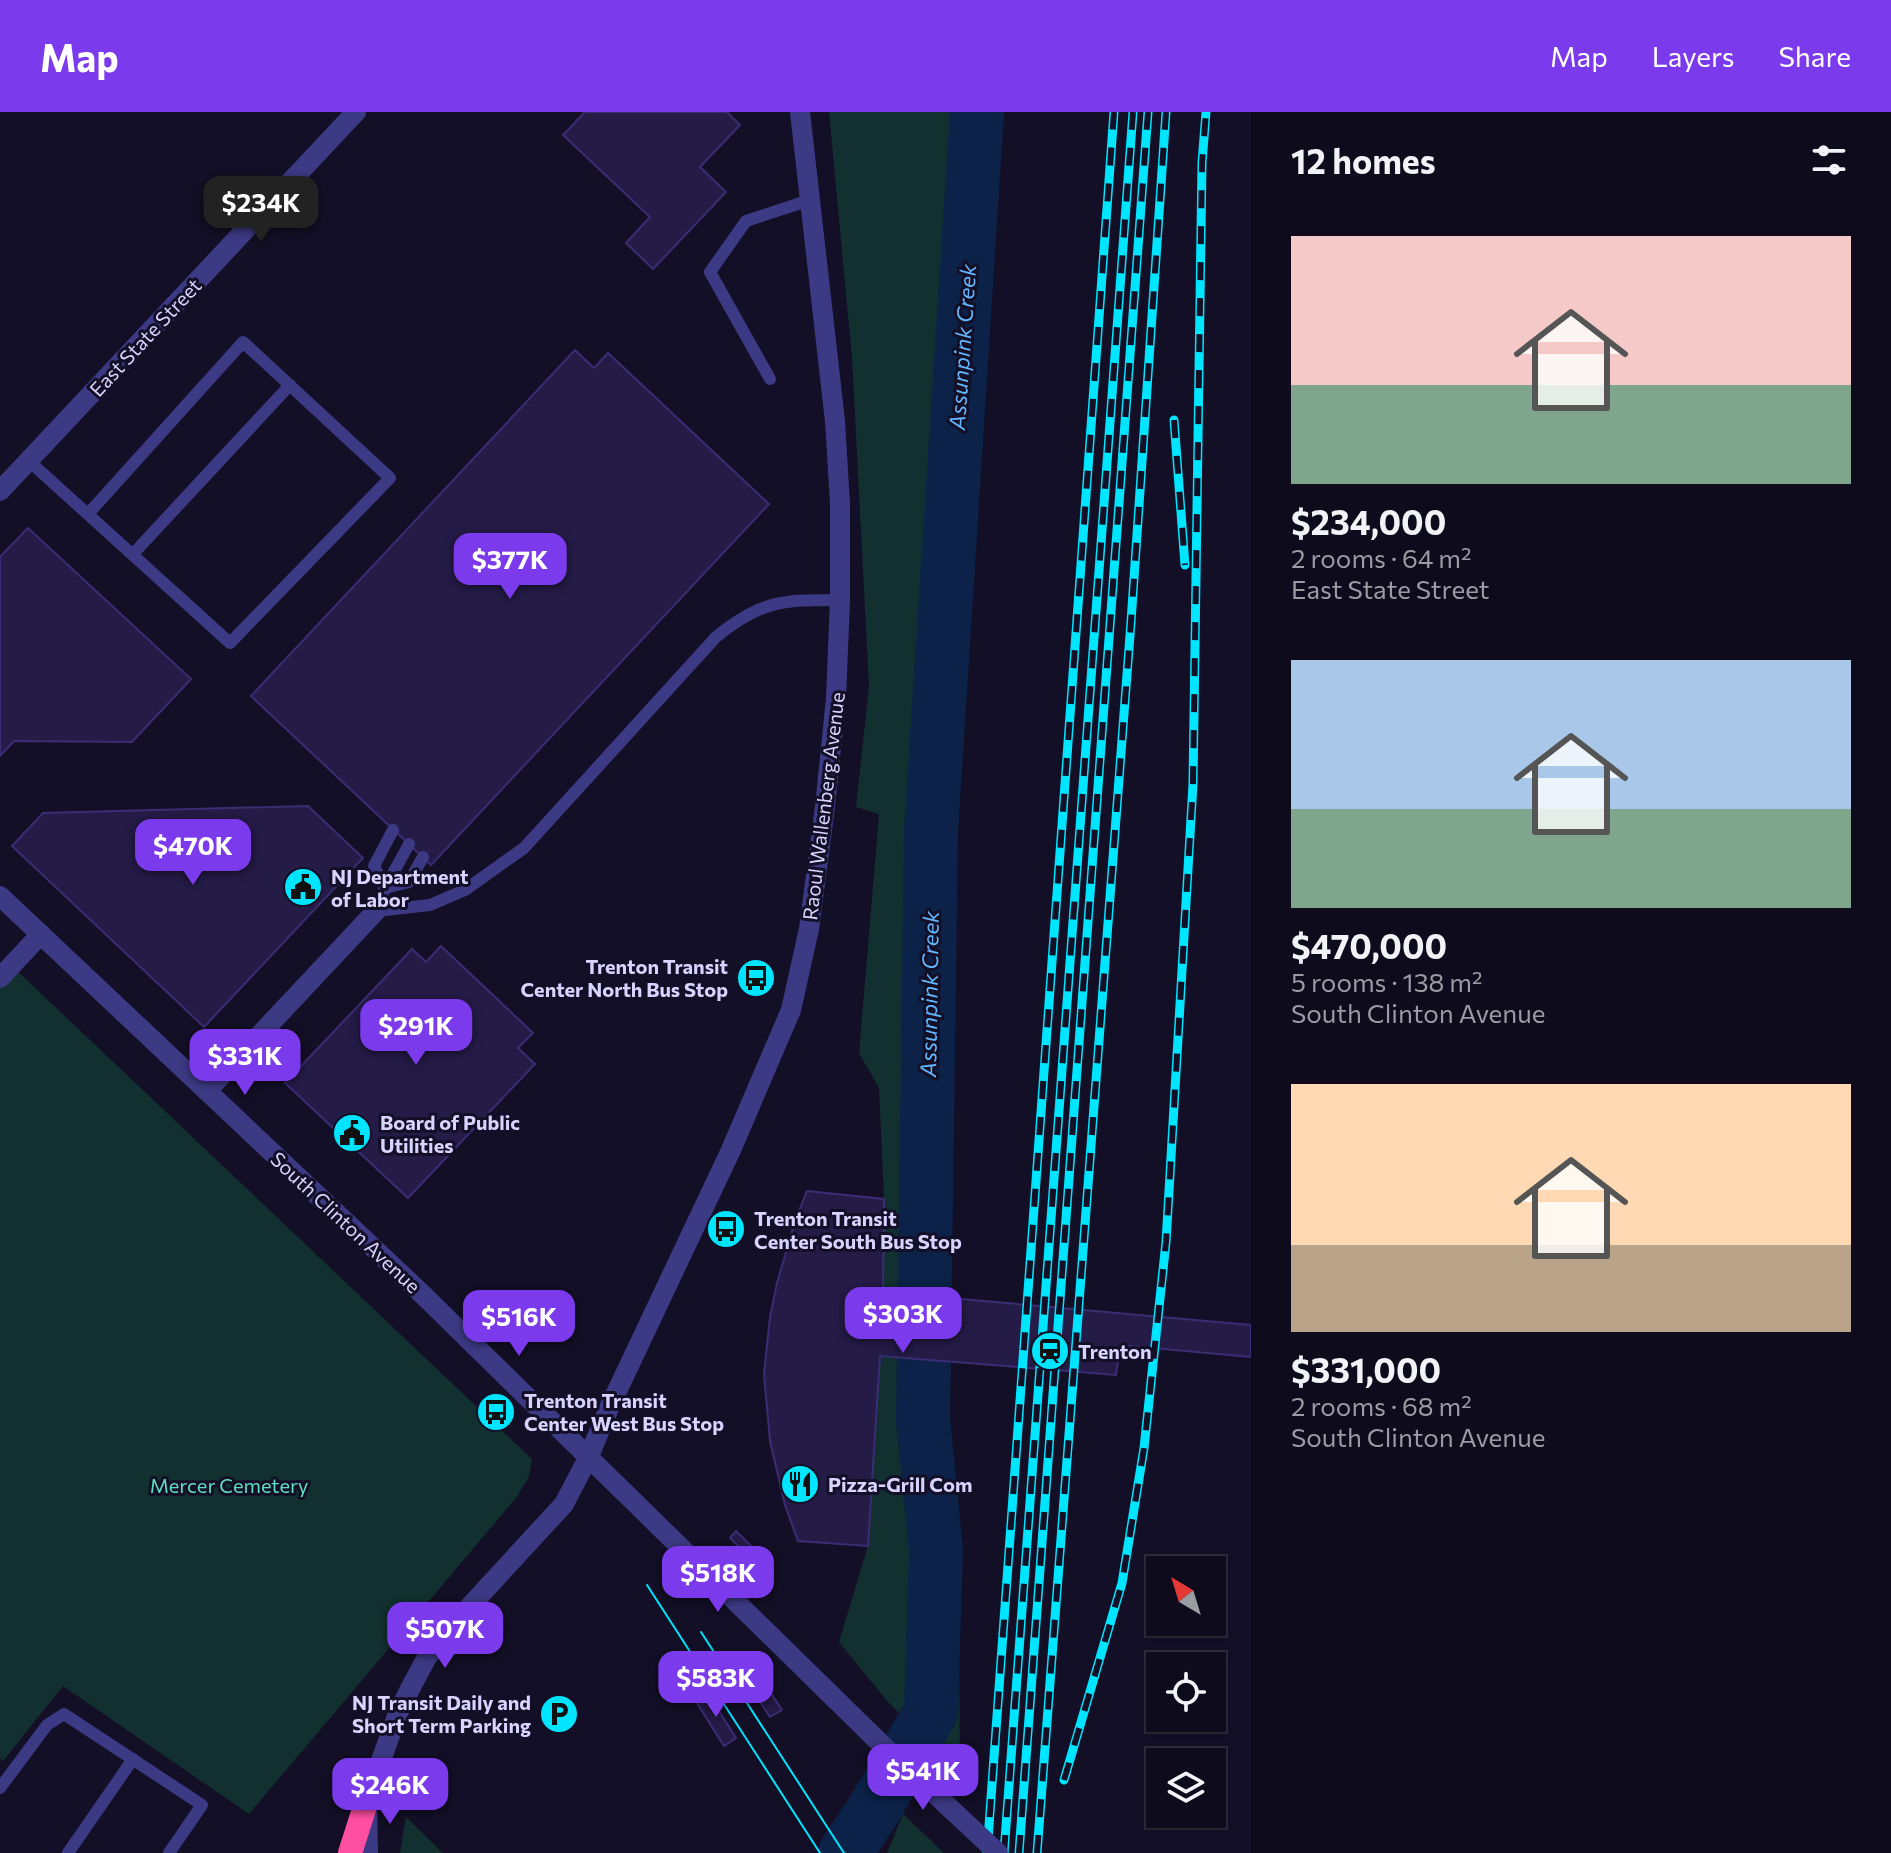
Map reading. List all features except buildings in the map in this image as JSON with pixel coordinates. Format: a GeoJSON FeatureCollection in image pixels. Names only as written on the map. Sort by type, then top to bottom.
{"type":"FeatureCollection","features":[{"type":"Feature","properties":{"kind":"highway"},"geometry":{"type":"LineString","coordinates":[[350,1853],[367,1800]]}},
{"type":"Feature","properties":{"kind":"street","name":"East State Street"},"geometry":{"type":"LineString","coordinates":[[4,478],[29,461],[356,112]]}},
{"type":"Feature","properties":{"kind":"street","name":"Raoul Wallenberg Avenue"},"geometry":{"type":"LineString","coordinates":[[367,1800],[398,1713],[426,1659],[458,1618],[564,1504],[731,1150],[791,1010],[809,929],[825,807],[836,698],[840,600],[840,504],[835,421],[800,112]]}},
{"type":"Feature","properties":{"kind":"street","name":"South Clinton Avenue"},"geometry":{"type":"LineString","coordinates":[[0,896],[419,1291],[877,1740],[998,1853]]}},
{"type":"Feature","properties":{"kind":"street"},"geometry":{"type":"LineString","coordinates":[[207,1091],[376,911]]}},
{"type":"Feature","properties":{"kind":"street"},"geometry":{"type":"LineString","coordinates":[[0,978],[41,934]]}},
{"type":"Feature","properties":{"kind":"street"},"geometry":{"type":"LineString","coordinates":[[367,1800],[368,1853]]}},
{"type":"Feature","properties":{"kind":"lane"},"geometry":{"type":"LineString","coordinates":[[770,379],[710,272],[746,221],[810,200]]}},
{"type":"Feature","properties":{"kind":"lane"},"geometry":{"type":"LineString","coordinates":[[29,461],[230,643],[390,478],[243,342],[88,514]]}},
{"type":"Feature","properties":{"kind":"lane"},"geometry":{"type":"LineString","coordinates":[[133,554],[290,385]]}},
{"type":"Feature","properties":{"kind":"lane"},"geometry":{"type":"LineString","coordinates":[[409,844],[376,911],[430,905],[465,890],[524,848],[716,637],[736,621],[757,609],[791,599],[840,600]]}},
{"type":"Feature","properties":{"kind":"lane"},"geometry":{"type":"LineString","coordinates":[[385,888],[374,866],[393,830]]}},
{"type":"Feature","properties":{"kind":"lane"},"geometry":{"type":"LineString","coordinates":[[385,888],[409,882],[423,857]]}},
{"type":"Feature","properties":{"kind":"lane"},"geometry":{"type":"LineString","coordinates":[[0,1788],[47,1725],[64,1714],[202,1805],[169,1853]]}},
{"type":"Feature","properties":{"kind":"lane"},"geometry":{"type":"LineString","coordinates":[[68,1853],[133,1759]]}},
{"type":"Feature","properties":{"kind":"green space"},"geometry":{"type":"Polygon","coordinates":[[[829,112],[1002,112],[944,890],[947,1298],[883,1292],[884,1199],[879,1088],[859,1053],[879,814],[856,807],[869,686],[852,358],[829,112]]]}},
{"type":"Feature","properties":{"kind":"green space","name":"Mercer Cemetery"},"geometry":{"type":"Polygon","coordinates":[[[12,966],[532,1459],[529,1477],[516,1498],[249,1814],[63,1686],[3,1761],[0,1758],[0,978],[12,966]]]}},
{"type":"Feature","properties":{"kind":"green space"},"geometry":{"type":"Polygon","coordinates":[[[880,1356],[947,1361],[959,1632],[960,1772],[888,1702],[839,1642],[868,1546],[880,1356]]]}},
{"type":"Feature","properties":{"kind":"green space"},"geometry":{"type":"Polygon","coordinates":[[[903,1814],[944,1853],[887,1853],[903,1814]]]}},
{"type":"Feature","properties":{"kind":"green space"},"geometry":{"type":"Polygon","coordinates":[[[406,1817],[443,1853],[400,1853],[406,1817]]]}},
{"type":"Feature","properties":{"kind":"waterway","name":"Assunpink Creek"},"geometry":{"type":"LineString","coordinates":[[845,1853],[931,1712],[936,1550],[923,1419],[931,831],[977,112]]}},
{"type":"Feature","properties":{"kind":"tram line"},"geometry":{"type":"LineString","coordinates":[[647,1585],[820,1853]]}},
{"type":"Feature","properties":{"kind":"tram line"},"geometry":{"type":"LineString","coordinates":[[701,1632],[844,1853]]}},
{"type":"Feature","properties":{"kind":"railway"},"geometry":{"type":"LineString","coordinates":[[987,1853],[1114,112]]}},
{"type":"Feature","properties":{"kind":"railway"},"geometry":{"type":"LineString","coordinates":[[1004,1853],[1133,112]]}},
{"type":"Feature","properties":{"kind":"railway"},"geometry":{"type":"LineString","coordinates":[[1019,1853],[1148,112]]}},
{"type":"Feature","properties":{"kind":"railway"},"geometry":{"type":"LineString","coordinates":[[1037,1853],[1131,622],[1166,112]]}},
{"type":"Feature","properties":{"kind":"railway"},"geometry":{"type":"LineString","coordinates":[[1064,1780],[1122,1583],[1144,1448],[1166,1242],[1193,784],[1202,163],[1206,112]]}},
{"type":"Feature","properties":{"kind":"railway"},"geometry":{"type":"LineString","coordinates":[[1174,420],[1185,565]]}},
{"type":"Feature","properties":{"kind":"place","name":"NJ Department of Labor"},"geometry":{"type":"Point","coordinates":[303,887]}},
{"type":"Feature","properties":{"kind":"place","name":"Trenton Transit Center North Bus Stop"},"geometry":{"type":"Point","coordinates":[756,978]}},
{"type":"Feature","properties":{"kind":"place","name":"Board of Public Utilities"},"geometry":{"type":"Point","coordinates":[352,1133]}},
{"type":"Feature","properties":{"kind":"place","name":"Trenton Transit Center South Bus Stop"},"geometry":{"type":"Point","coordinates":[726,1229]}},
{"type":"Feature","properties":{"kind":"place","name":"Trenton"},"geometry":{"type":"Point","coordinates":[1050,1351]}},
{"type":"Feature","properties":{"kind":"place","name":"Trenton Transit Center West Bus Stop"},"geometry":{"type":"Point","coordinates":[496,1412]}},
{"type":"Feature","properties":{"kind":"place","name":"Pizza-Grill Com"},"geometry":{"type":"Point","coordinates":[800,1484]}},
{"type":"Feature","properties":{"kind":"place","name":"NJ Transit Daily and Short Term Parking"},"geometry":{"type":"Point","coordinates":[559,1714]}}]}
